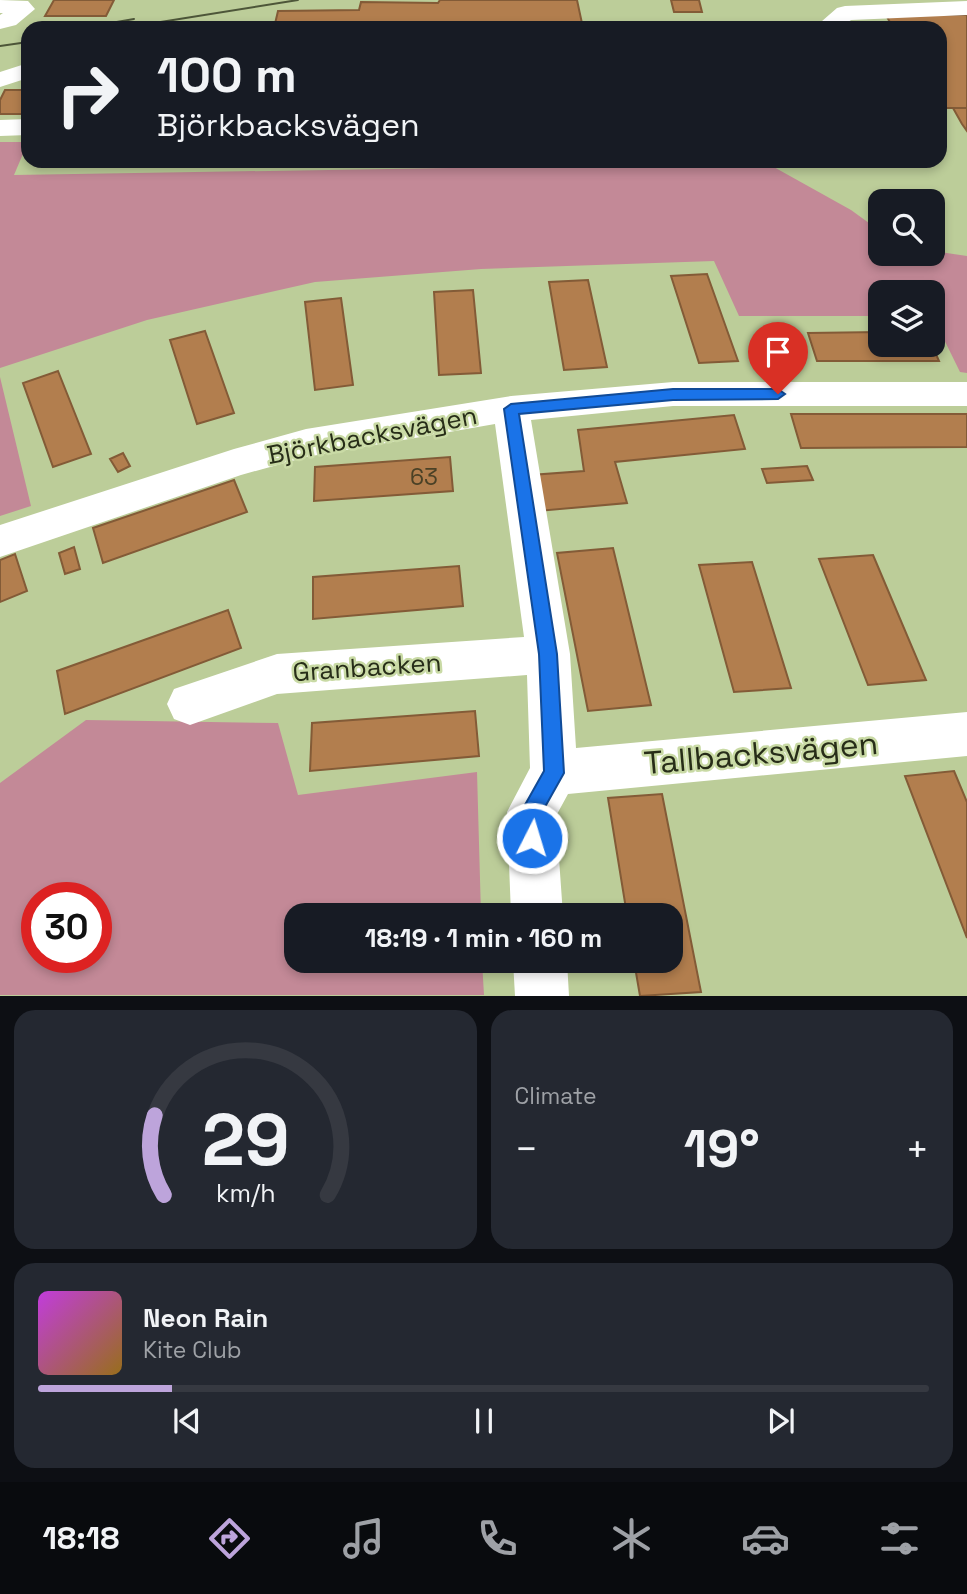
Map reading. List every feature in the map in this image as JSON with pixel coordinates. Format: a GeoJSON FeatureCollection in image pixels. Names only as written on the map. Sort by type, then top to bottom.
{"type":"FeatureCollection","features":[{"type":"Feature","properties":{"kind":"street"},"geometry":{"type":"LineString","coordinates":[[0,6],[20,6],[24,9],[0,22]]}},
{"type":"Feature","properties":{"kind":"street"},"geometry":{"type":"LineString","coordinates":[[835,21],[845,13],[967,8]]}},
{"type":"Feature","properties":{"kind":"street"},"geometry":{"type":"LineString","coordinates":[[0,80],[21,72]]}},
{"type":"Feature","properties":{"kind":"street"},"geometry":{"type":"LineString","coordinates":[[0,128],[21,127]]}},
{"type":"Feature","properties":{"kind":"street","name":"Björkbacksvägen"},"geometry":{"type":"LineString","coordinates":[[0,541],[234,463],[306,443],[511,409],[673,394],[967,394]]}},
{"type":"Feature","properties":{"kind":"street"},"geometry":{"type":"LineString","coordinates":[[511,409],[548,654],[554,773],[531,812],[536,903]]}},
{"type":"Feature","properties":{"kind":"street","name":"Granbacken"},"geometry":{"type":"LineString","coordinates":[[190,704],[276,674],[548,654]]}},
{"type":"Feature","properties":{"kind":"street","name":"Tallbacksvägen"},"geometry":{"type":"LineString","coordinates":[[554,773],[967,734]]}},
{"type":"Feature","properties":{"kind":"street"},"geometry":{"type":"LineString","coordinates":[[541,973],[542,996]]}},
{"type":"Feature","properties":{"kind":"shaded area"},"geometry":{"type":"Polygon","coordinates":[[[0,142],[21,142],[21,158],[14,175],[448,168],[776,168],[868,222],[868,266],[945,266],[945,253],[967,256],[967,373],[960,372],[945,341],[945,280],[868,280],[868,316],[739,316],[714,261],[481,269],[315,282],[147,320],[0,368],[0,142]]]}},
{"type":"Feature","properties":{"kind":"shaded area"},"geometry":{"type":"Polygon","coordinates":[[[0,377],[31,506],[0,516],[0,377]]]}},
{"type":"Feature","properties":{"kind":"shaded area"},"geometry":{"type":"Polygon","coordinates":[[[86,720],[278,723],[298,795],[477,772],[481,903],[284,903],[284,973],[483,973],[484,995],[0,995],[0,783],[86,720]]]}},
{"type":"Feature","properties":{"kind":"building"},"geometry":{"type":"Polygon","coordinates":[[[54,0],[114,0],[106,16],[45,16],[54,0]]]}},
{"type":"Feature","properties":{"kind":"building"},"geometry":{"type":"Polygon","coordinates":[[[440,0],[577,0],[582,21],[276,21],[278,11],[359,10],[361,2],[438,3],[440,0]]]}},
{"type":"Feature","properties":{"kind":"building"},"geometry":{"type":"Polygon","coordinates":[[[671,0],[699,0],[702,12],[674,12],[671,0]]]}},
{"type":"Feature","properties":{"kind":"building"},"geometry":{"type":"Polygon","coordinates":[[[886,15],[967,15],[967,108],[947,108],[947,21],[889,21],[886,15]]]}},
{"type":"Feature","properties":{"kind":"building"},"geometry":{"type":"Polygon","coordinates":[[[5,90],[21,90],[21,114],[0,114],[0,100],[5,90]]]}},
{"type":"Feature","properties":{"kind":"building"},"geometry":{"type":"Polygon","coordinates":[[[953,108],[967,108],[967,131],[962,124],[953,108]]]}},
{"type":"Feature","properties":{"kind":"building"},"geometry":{"type":"Polygon","coordinates":[[[707,274],[738,361],[699,363],[671,276],[707,274]]]}},
{"type":"Feature","properties":{"kind":"building"},"geometry":{"type":"Polygon","coordinates":[[[588,280],[607,367],[564,370],[549,282],[588,280]]]}},
{"type":"Feature","properties":{"kind":"building"},"geometry":{"type":"Polygon","coordinates":[[[473,290],[481,373],[439,375],[434,292],[473,290]]]}},
{"type":"Feature","properties":{"kind":"building"},"geometry":{"type":"Polygon","coordinates":[[[341,298],[353,385],[315,390],[305,302],[341,298]]]}},
{"type":"Feature","properties":{"kind":"building"},"geometry":{"type":"Polygon","coordinates":[[[205,331],[234,413],[197,424],[170,340],[205,331]]]}},
{"type":"Feature","properties":{"kind":"building"},"geometry":{"type":"Polygon","coordinates":[[[868,332],[868,357],[937,357],[939,361],[817,361],[808,333],[868,332]]]}},
{"type":"Feature","properties":{"kind":"building"},"geometry":{"type":"Polygon","coordinates":[[[58,371],[91,454],[53,467],[23,383],[58,371]]]}},
{"type":"Feature","properties":{"kind":"building"},"geometry":{"type":"Polygon","coordinates":[[[791,414],[967,414],[967,447],[801,448],[791,414]]]}},
{"type":"Feature","properties":{"kind":"building"},"geometry":{"type":"Polygon","coordinates":[[[734,415],[745,449],[615,462],[627,503],[538,511],[531,475],[584,471],[578,430],[734,415]]]}},
{"type":"Feature","properties":{"kind":"building"},"geometry":{"type":"Polygon","coordinates":[[[123,453],[130,466],[118,472],[110,459],[123,453]]]}},
{"type":"Feature","properties":{"kind":"building"},"geometry":{"type":"Polygon","coordinates":[[[450,457],[453,491],[314,501],[315,467],[450,457]]]}},
{"type":"Feature","properties":{"kind":"building"},"geometry":{"type":"Polygon","coordinates":[[[807,466],[813,480],[767,483],[762,469],[807,466]]]}},
{"type":"Feature","properties":{"kind":"building"},"geometry":{"type":"Polygon","coordinates":[[[234,480],[247,512],[103,563],[93,528],[234,480]]]}},
{"type":"Feature","properties":{"kind":"building"},"geometry":{"type":"Polygon","coordinates":[[[74,547],[80,569],[65,574],[59,553],[74,547]]]}},
{"type":"Feature","properties":{"kind":"building"},"geometry":{"type":"Polygon","coordinates":[[[613,548],[651,705],[588,711],[557,553],[613,548]]]}},
{"type":"Feature","properties":{"kind":"building"},"geometry":{"type":"Polygon","coordinates":[[[15,554],[27,591],[0,602],[0,560],[15,554]]]}},
{"type":"Feature","properties":{"kind":"building"},"geometry":{"type":"Polygon","coordinates":[[[873,555],[926,680],[868,685],[819,559],[873,555]]]}},
{"type":"Feature","properties":{"kind":"building"},"geometry":{"type":"Polygon","coordinates":[[[752,562],[791,688],[734,692],[699,565],[752,562]]]}},
{"type":"Feature","properties":{"kind":"building"},"geometry":{"type":"Polygon","coordinates":[[[459,566],[463,606],[313,619],[313,577],[459,566]]]}},
{"type":"Feature","properties":{"kind":"building"},"geometry":{"type":"Polygon","coordinates":[[[228,610],[241,648],[65,714],[57,671],[228,610]]]}},
{"type":"Feature","properties":{"kind":"building"},"geometry":{"type":"Polygon","coordinates":[[[475,711],[479,756],[310,771],[312,723],[475,711]]]}},
{"type":"Feature","properties":{"kind":"building"},"geometry":{"type":"Polygon","coordinates":[[[954,771],[967,802],[967,938],[905,776],[954,771]]]}},
{"type":"Feature","properties":{"kind":"building"},"geometry":{"type":"Polygon","coordinates":[[[662,794],[701,992],[640,996],[636,973],[683,973],[683,903],[625,903],[608,798],[662,794]]]}},
{"type":"Feature","properties":{"kind":"tram line"},"geometry":{"type":"LineString","coordinates":[[167,21],[298,0]]}},
{"type":"Feature","properties":{"kind":"tram line"},"geometry":{"type":"LineString","coordinates":[[122,21],[134,19]]}},
{"type":"Feature","properties":{"kind":"tram line"},"geometry":{"type":"LineString","coordinates":[[0,46],[21,43]]}},
{"type":"Feature","properties":{"kind":"route"},"geometry":{"type":"LineString","coordinates":[[532,838],[531,812],[554,773],[551,701],[548,654],[511,409],[673,394],[778,394]]}}]}
